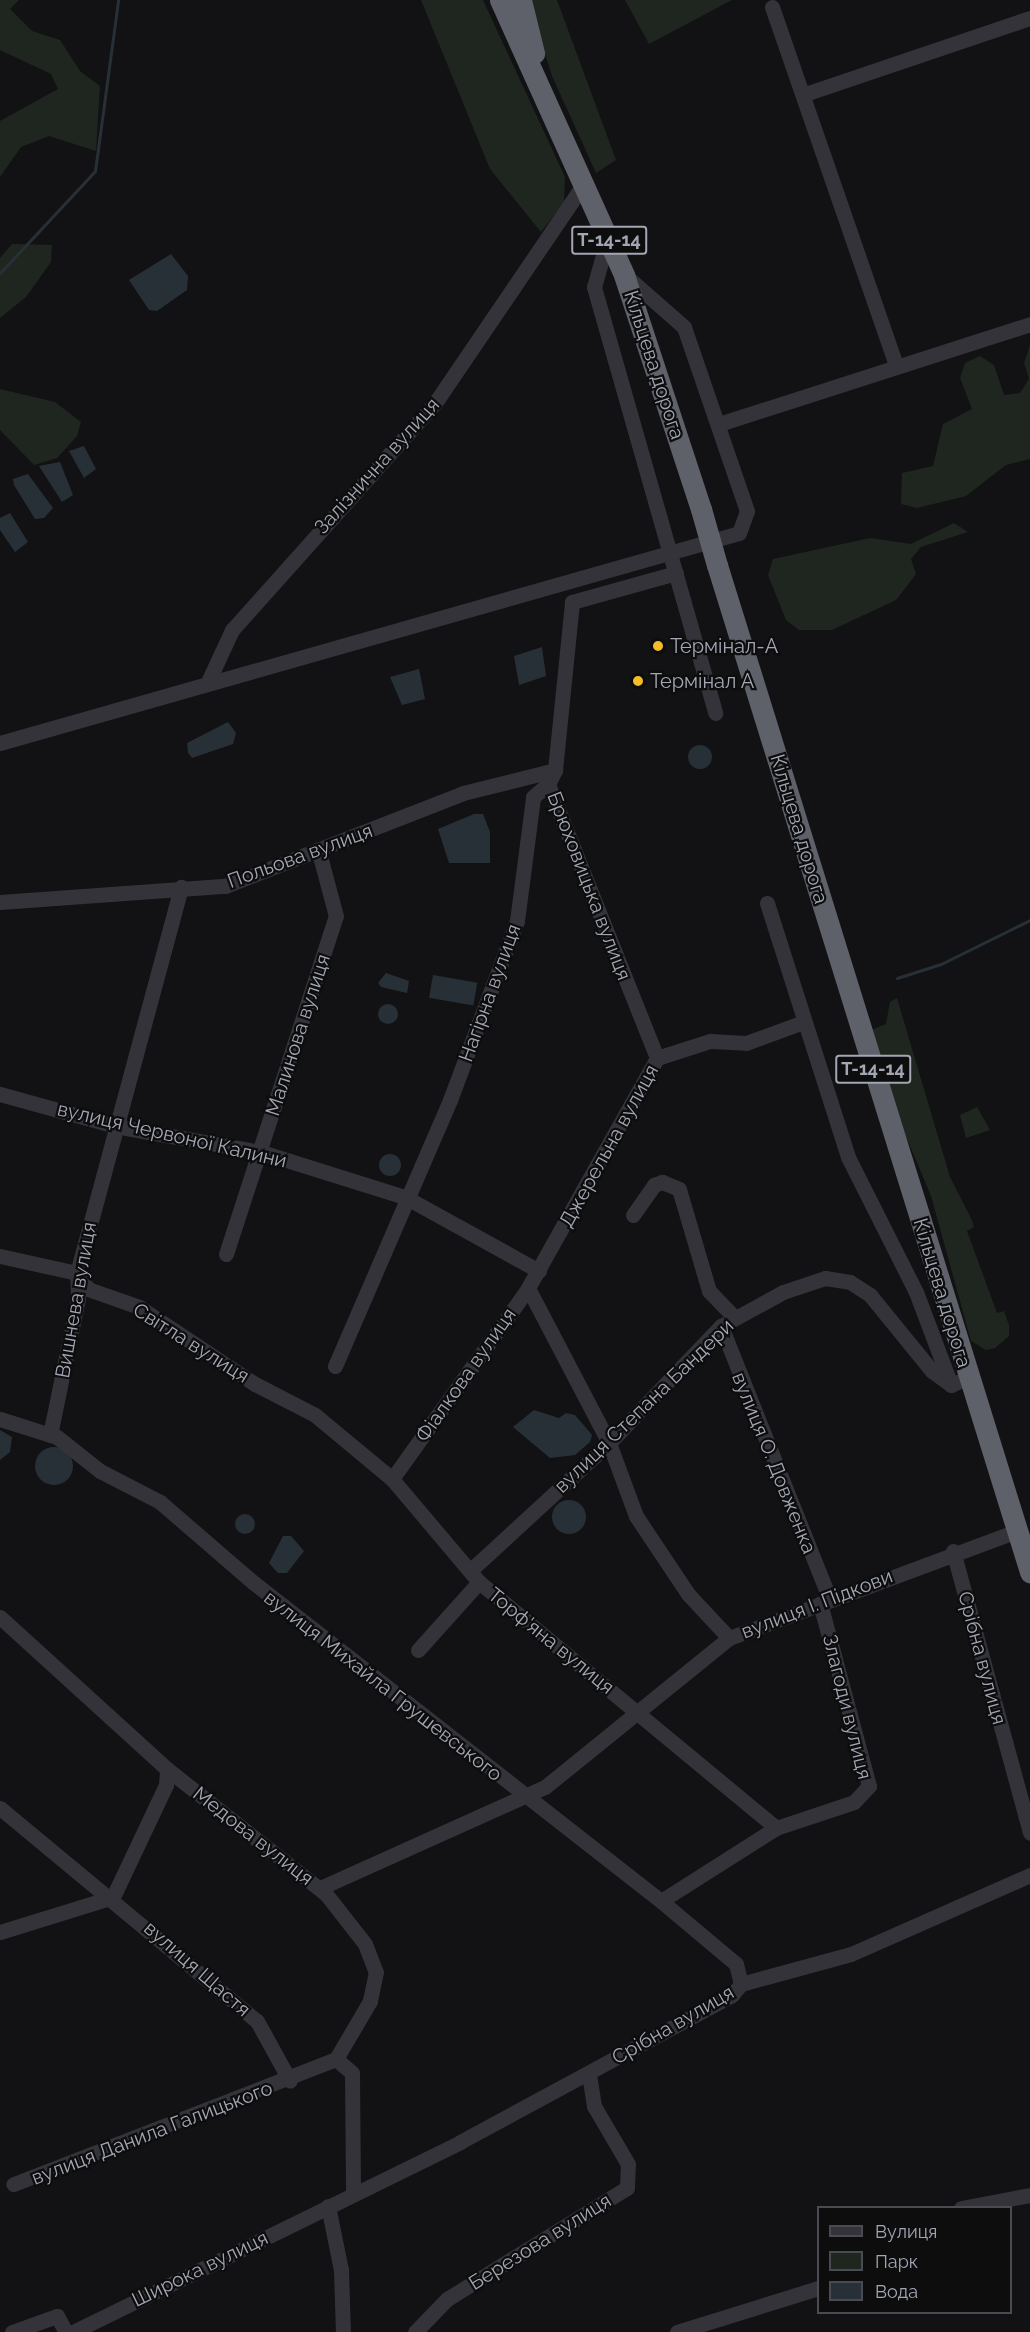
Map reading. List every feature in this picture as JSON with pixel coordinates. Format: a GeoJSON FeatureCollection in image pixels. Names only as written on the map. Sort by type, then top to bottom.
{"type":"FeatureCollection","features":[{"type":"Feature","properties":{"kind":"highway","name":"Т-14-14"},"geometry":{"type":"LineString","coordinates":[[500,0],[543,94]]}},
{"type":"Feature","properties":{"kind":"highway","name":"Т-14-14"},"geometry":{"type":"LineString","coordinates":[[521,0],[543,94]]}},
{"type":"Feature","properties":{"kind":"highway","name":"Кільцева дорога"},"geometry":{"type":"LineString","coordinates":[[543,94],[624,275],[701,509],[960,1381],[1017,1531],[1030,1572]]}},
{"type":"Feature","properties":{"kind":"street"},"geometry":{"type":"LineString","coordinates":[[772,7],[805,94],[896,366]]}},
{"type":"Feature","properties":{"kind":"street"},"geometry":{"type":"LineString","coordinates":[[805,94],[1030,18]]}},
{"type":"Feature","properties":{"kind":"street","name":"Залізнична вулиця"},"geometry":{"type":"LineString","coordinates":[[207,684],[232,630],[435,404],[584,184]]}},
{"type":"Feature","properties":{"kind":"street"},"geometry":{"type":"LineString","coordinates":[[608,237],[594,287],[671,551],[715,713]]}},
{"type":"Feature","properties":{"kind":"street"},"geometry":{"type":"LineString","coordinates":[[0,743],[739,533],[747,511],[684,327],[624,275]]}},
{"type":"Feature","properties":{"kind":"street"},"geometry":{"type":"LineString","coordinates":[[719,424],[1030,324]]}},
{"type":"Feature","properties":{"kind":"street","name":"Брюховицька вулиця"},"geometry":{"type":"LineString","coordinates":[[657,1058],[548,784],[555,770],[572,602],[676,573]]}},
{"type":"Feature","properties":{"kind":"street","name":"Польова вулиця"},"geometry":{"type":"LineString","coordinates":[[0,902],[181,887],[225,886],[473,790],[555,770]]}},
{"type":"Feature","properties":{"kind":"street","name":"Нагірна вулиця"},"geometry":{"type":"LineString","coordinates":[[335,1366],[405,1197],[450,1100],[517,921],[532,797],[548,784]]}},
{"type":"Feature","properties":{"kind":"street","name":"Малинова вулиця"},"geometry":{"type":"LineString","coordinates":[[226,1254],[336,916],[318,849]]}},
{"type":"Feature","properties":{"kind":"street","name":"Вишнева вулиця"},"geometry":{"type":"LineString","coordinates":[[50,1435],[78,1298],[77,1273],[181,887]]}},
{"type":"Feature","properties":{"kind":"street"},"geometry":{"type":"LineString","coordinates":[[767,903],[801,1023],[848,1157],[960,1381]]}},
{"type":"Feature","properties":{"kind":"street","name":"Джерельна вулиця"},"geometry":{"type":"LineString","coordinates":[[539,1270],[657,1058],[710,1041],[746,1043],[801,1023]]}},
{"type":"Feature","properties":{"kind":"street","name":"вулиця Червоної Калини"},"geometry":{"type":"LineString","coordinates":[[0,1094],[115,1126],[261,1152],[405,1197],[539,1270]]}},
{"type":"Feature","properties":{"kind":"street"},"geometry":{"type":"LineString","coordinates":[[633,1215],[654,1185],[662,1182],[680,1189],[709,1291],[727,1321]]}},
{"type":"Feature","properties":{"kind":"street"},"geometry":{"type":"LineString","coordinates":[[0,1256],[77,1273]]}},
{"type":"Feature","properties":{"kind":"street","name":"Фіалкова вулиця"},"geometry":{"type":"LineString","coordinates":[[392,1479],[539,1270]]}},
{"type":"Feature","properties":{"kind":"street","name":"Світла вулиця"},"geometry":{"type":"LineString","coordinates":[[77,1273],[88,1289],[139,1307],[255,1384],[315,1415]]}},
{"type":"Feature","properties":{"kind":"street","name":"вулиця Степана Бандери"},"geometry":{"type":"LineString","coordinates":[[418,1650],[476,1575],[609,1443],[727,1321],[825,1278],[850,1282],[870,1295],[932,1371],[960,1381]]}},
{"type":"Feature","properties":{"kind":"street"},"geometry":{"type":"LineString","coordinates":[[528,1288],[609,1443],[636,1516],[688,1594],[729,1638]]}},
{"type":"Feature","properties":{"kind":"street","name":"вулиця О. Довженка"},"geometry":{"type":"LineString","coordinates":[[727,1321],[825,1602]]}},
{"type":"Feature","properties":{"kind":"street","name":"Торф'яна вулиця"},"geometry":{"type":"LineString","coordinates":[[315,1415],[392,1479],[476,1575],[776,1828]]}},
{"type":"Feature","properties":{"kind":"street","name":"вулиця Михайла Грушевського"},"geometry":{"type":"LineString","coordinates":[[0,1419],[50,1435],[100,1471],[160,1502],[521,1795],[546,1806],[661,1901],[736,1964],[741,1984]]}},
{"type":"Feature","properties":{"kind":"street","name":"вулиця І. Підкови"},"geometry":{"type":"LineString","coordinates":[[320,1888],[521,1795],[545,1787],[637,1710],[729,1638],[952,1551],[1017,1531]]}},
{"type":"Feature","properties":{"kind":"street","name":"Срібна вулиця"},"geometry":{"type":"LineString","coordinates":[[952,1551],[1030,1833]]}},
{"type":"Feature","properties":{"kind":"street","name":"Злагоди вулиця"},"geometry":{"type":"LineString","coordinates":[[661,1901],[776,1828],[854,1802],[869,1786],[825,1602]]}},
{"type":"Feature","properties":{"kind":"street","name":"Медова вулиця"},"geometry":{"type":"LineString","coordinates":[[0,1617],[167,1769],[320,1888],[365,1944],[376,1972],[370,2001],[336,2059]]}},
{"type":"Feature","properties":{"kind":"street"},"geometry":{"type":"LineString","coordinates":[[0,1932],[113,1897],[166,1785],[167,1769]]}},
{"type":"Feature","properties":{"kind":"street","name":"вулиця Щастя"},"geometry":{"type":"LineString","coordinates":[[0,1808],[113,1897],[256,2021],[290,2081]]}},
{"type":"Feature","properties":{"kind":"street","name":"Срібна вулиця"},"geometry":{"type":"LineString","coordinates":[[328,2206],[589,2074],[732,1995],[741,1984],[851,1954],[1030,1875]]}},
{"type":"Feature","properties":{"kind":"street"},"geometry":{"type":"LineString","coordinates":[[290,2081],[336,2059],[352,2073],[353,2192]]}},
{"type":"Feature","properties":{"kind":"street","name":"Березова вулиця"},"geometry":{"type":"LineString","coordinates":[[415,2332],[447,2299],[627,2188],[628,2164],[594,2106],[589,2074]]}},
{"type":"Feature","properties":{"kind":"street","name":"вулиця Данила Галицького"},"geometry":{"type":"LineString","coordinates":[[13,2184],[290,2081]]}},
{"type":"Feature","properties":{"kind":"street"},"geometry":{"type":"LineString","coordinates":[[972,2206],[1030,2195]]}},
{"type":"Feature","properties":{"kind":"street"},"geometry":{"type":"LineString","coordinates":[[328,2206],[341,2270],[343,2332]]}},
{"type":"Feature","properties":{"kind":"street","name":"Широка вулиця"},"geometry":{"type":"LineString","coordinates":[[73,2332],[328,2206]]}},
{"type":"Feature","properties":{"kind":"street"},"geometry":{"type":"LineString","coordinates":[[678,2332],[817,2289]]}},
{"type":"Feature","properties":{"kind":"street"},"geometry":{"type":"LineString","coordinates":[[12,2332],[57,2316],[66,2332]]}},
{"type":"Feature","properties":{"kind":"green space"},"geometry":{"type":"Polygon","coordinates":[[[0,0],[19,0],[10,9],[32,31],[60,40],[80,71],[100,86],[96,151],[49,136],[21,147],[0,177],[0,121],[58,89],[51,74],[0,50],[0,0]]]}},
{"type":"Feature","properties":{"kind":"green space"},"geometry":{"type":"Polygon","coordinates":[[[421,0],[483,0],[565,177],[564,203],[541,232],[490,169],[421,0]]]}},
{"type":"Feature","properties":{"kind":"green space"},"geometry":{"type":"Polygon","coordinates":[[[528,0],[557,0],[616,160],[596,173],[552,76],[528,0]]]}},
{"type":"Feature","properties":{"kind":"green space"},"geometry":{"type":"Polygon","coordinates":[[[625,0],[732,0],[649,44],[625,0]]]}},
{"type":"Feature","properties":{"kind":"green space"},"geometry":{"type":"Polygon","coordinates":[[[12,244],[52,245],[51,262],[26,297],[0,318],[0,258],[12,244]]]}},
{"type":"Feature","properties":{"kind":"green space"},"geometry":{"type":"Polygon","coordinates":[[[1030,345],[1030,459],[1006,465],[966,496],[917,508],[901,504],[902,473],[933,466],[943,424],[972,409],[960,378],[965,363],[980,356],[994,365],[1004,395],[1020,393],[1029,379],[1024,363],[1030,345]]]}},
{"type":"Feature","properties":{"kind":"green space"},"geometry":{"type":"Polygon","coordinates":[[[0,389],[55,402],[81,422],[77,436],[57,458],[34,465],[0,430],[0,389]]]}},
{"type":"Feature","properties":{"kind":"green space"},"geometry":{"type":"Polygon","coordinates":[[[954,523],[968,532],[921,547],[911,559],[916,574],[896,600],[832,630],[799,630],[786,620],[768,575],[773,559],[870,538],[911,544],[954,523]]]}},
{"type":"Feature","properties":{"kind":"green space"},"geometry":{"type":"Polygon","coordinates":[[[897,998],[950,1177],[974,1227],[967,1231],[997,1313],[1004,1311],[1009,1325],[1009,1336],[995,1348],[986,1350],[971,1341],[931,1196],[895,1110],[871,1030],[886,1024],[890,1002],[897,998]]]}},
{"type":"Feature","properties":{"kind":"green space"},"geometry":{"type":"Polygon","coordinates":[[[977,1107],[990,1130],[966,1138],[960,1115],[977,1107]]]}},
{"type":"Feature","properties":{"kind":"water"},"geometry":{"type":"Polygon","coordinates":[[[171,254],[188,276],[187,290],[157,311],[149,310],[129,280],[171,254]]]}},
{"type":"Feature","properties":{"kind":"water"},"geometry":{"type":"Polygon","coordinates":[[[84,446],[96,469],[84,478],[69,451],[84,446]]]}},
{"type":"Feature","properties":{"kind":"water"},"geometry":{"type":"Polygon","coordinates":[[[60,462],[73,495],[62,502],[39,466],[60,462]]]}},
{"type":"Feature","properties":{"kind":"water"},"geometry":{"type":"Polygon","coordinates":[[[28,474],[53,508],[44,518],[35,519],[14,485],[13,479],[28,474]]]}},
{"type":"Feature","properties":{"kind":"water"},"geometry":{"type":"Polygon","coordinates":[[[10,513],[28,542],[15,552],[0,530],[0,518],[10,513]]]}},
{"type":"Feature","properties":{"kind":"water"},"geometry":{"type":"Polygon","coordinates":[[[542,647],[546,676],[519,685],[514,656],[542,647]]]}},
{"type":"Feature","properties":{"kind":"water"},"geometry":{"type":"Polygon","coordinates":[[[419,669],[425,699],[402,705],[390,677],[419,669]]]}},
{"type":"Feature","properties":{"kind":"water"},"geometry":{"type":"Polygon","coordinates":[[[228,722],[236,733],[233,744],[192,758],[188,753],[187,743],[228,722]]]}},
{"type":"Feature","properties":{"kind":"water"},"geometry":{"type":"Polygon","coordinates":[[[700,745],[705,746],[711,752],[711,762],[705,768],[700,769],[695,768],[689,762],[688,757],[689,752],[695,746],[700,745]]]}},
{"type":"Feature","properties":{"kind":"water"},"geometry":{"type":"Polygon","coordinates":[[[474,814],[483,814],[490,832],[490,863],[449,863],[438,829],[474,814]]]}},
{"type":"Feature","properties":{"kind":"water"},"geometry":{"type":"Polygon","coordinates":[[[386,973],[409,981],[407,993],[381,987],[378,983],[386,973]]]}},
{"type":"Feature","properties":{"kind":"water"},"geometry":{"type":"Polygon","coordinates":[[[433,975],[477,983],[473,1005],[429,998],[433,975]]]}},
{"type":"Feature","properties":{"kind":"water"},"geometry":{"type":"Polygon","coordinates":[[[388,1004],[395,1007],[398,1014],[395,1021],[388,1024],[381,1021],[378,1014],[381,1007],[388,1004]]]}},
{"type":"Feature","properties":{"kind":"water"},"geometry":{"type":"Polygon","coordinates":[[[390,1154],[400,1161],[401,1165],[394,1175],[390,1176],[380,1169],[379,1165],[386,1155],[390,1154]]]}},
{"type":"Feature","properties":{"kind":"water"},"geometry":{"type":"Polygon","coordinates":[[[534,1410],[559,1418],[566,1413],[575,1415],[592,1435],[590,1442],[575,1455],[550,1458],[513,1427],[534,1410]]]}},
{"type":"Feature","properties":{"kind":"water"},"geometry":{"type":"Polygon","coordinates":[[[0,1430],[12,1437],[10,1452],[0,1460],[0,1430]]]}},
{"type":"Feature","properties":{"kind":"water"},"geometry":{"type":"Polygon","coordinates":[[[54,1447],[67,1453],[73,1466],[67,1479],[54,1485],[41,1479],[35,1466],[41,1453],[54,1447]]]}},
{"type":"Feature","properties":{"kind":"water"},"geometry":{"type":"Polygon","coordinates":[[[569,1500],[581,1505],[586,1517],[581,1529],[569,1534],[557,1529],[552,1517],[557,1505],[569,1500]]]}},
{"type":"Feature","properties":{"kind":"water"},"geometry":{"type":"Polygon","coordinates":[[[245,1514],[252,1517],[255,1524],[252,1531],[245,1534],[238,1531],[235,1524],[238,1517],[245,1514]]]}},
{"type":"Feature","properties":{"kind":"water"},"geometry":{"type":"Polygon","coordinates":[[[283,1536],[291,1536],[304,1551],[287,1573],[278,1573],[269,1563],[283,1536]]]}},
{"type":"Feature","properties":{"kind":"waterway"},"geometry":{"type":"LineString","coordinates":[[0,273],[95,171],[118,0]]}},
{"type":"Feature","properties":{"kind":"waterway"},"geometry":{"type":"LineString","coordinates":[[897,978],[941,964],[1030,920]]}},
{"type":"Feature","properties":{"kind":"place","name":"Термінал-А"},"geometry":{"type":"Point","coordinates":[658,646]}},
{"type":"Feature","properties":{"kind":"place","name":"Термінал А"},"geometry":{"type":"Point","coordinates":[638,681]}}]}
